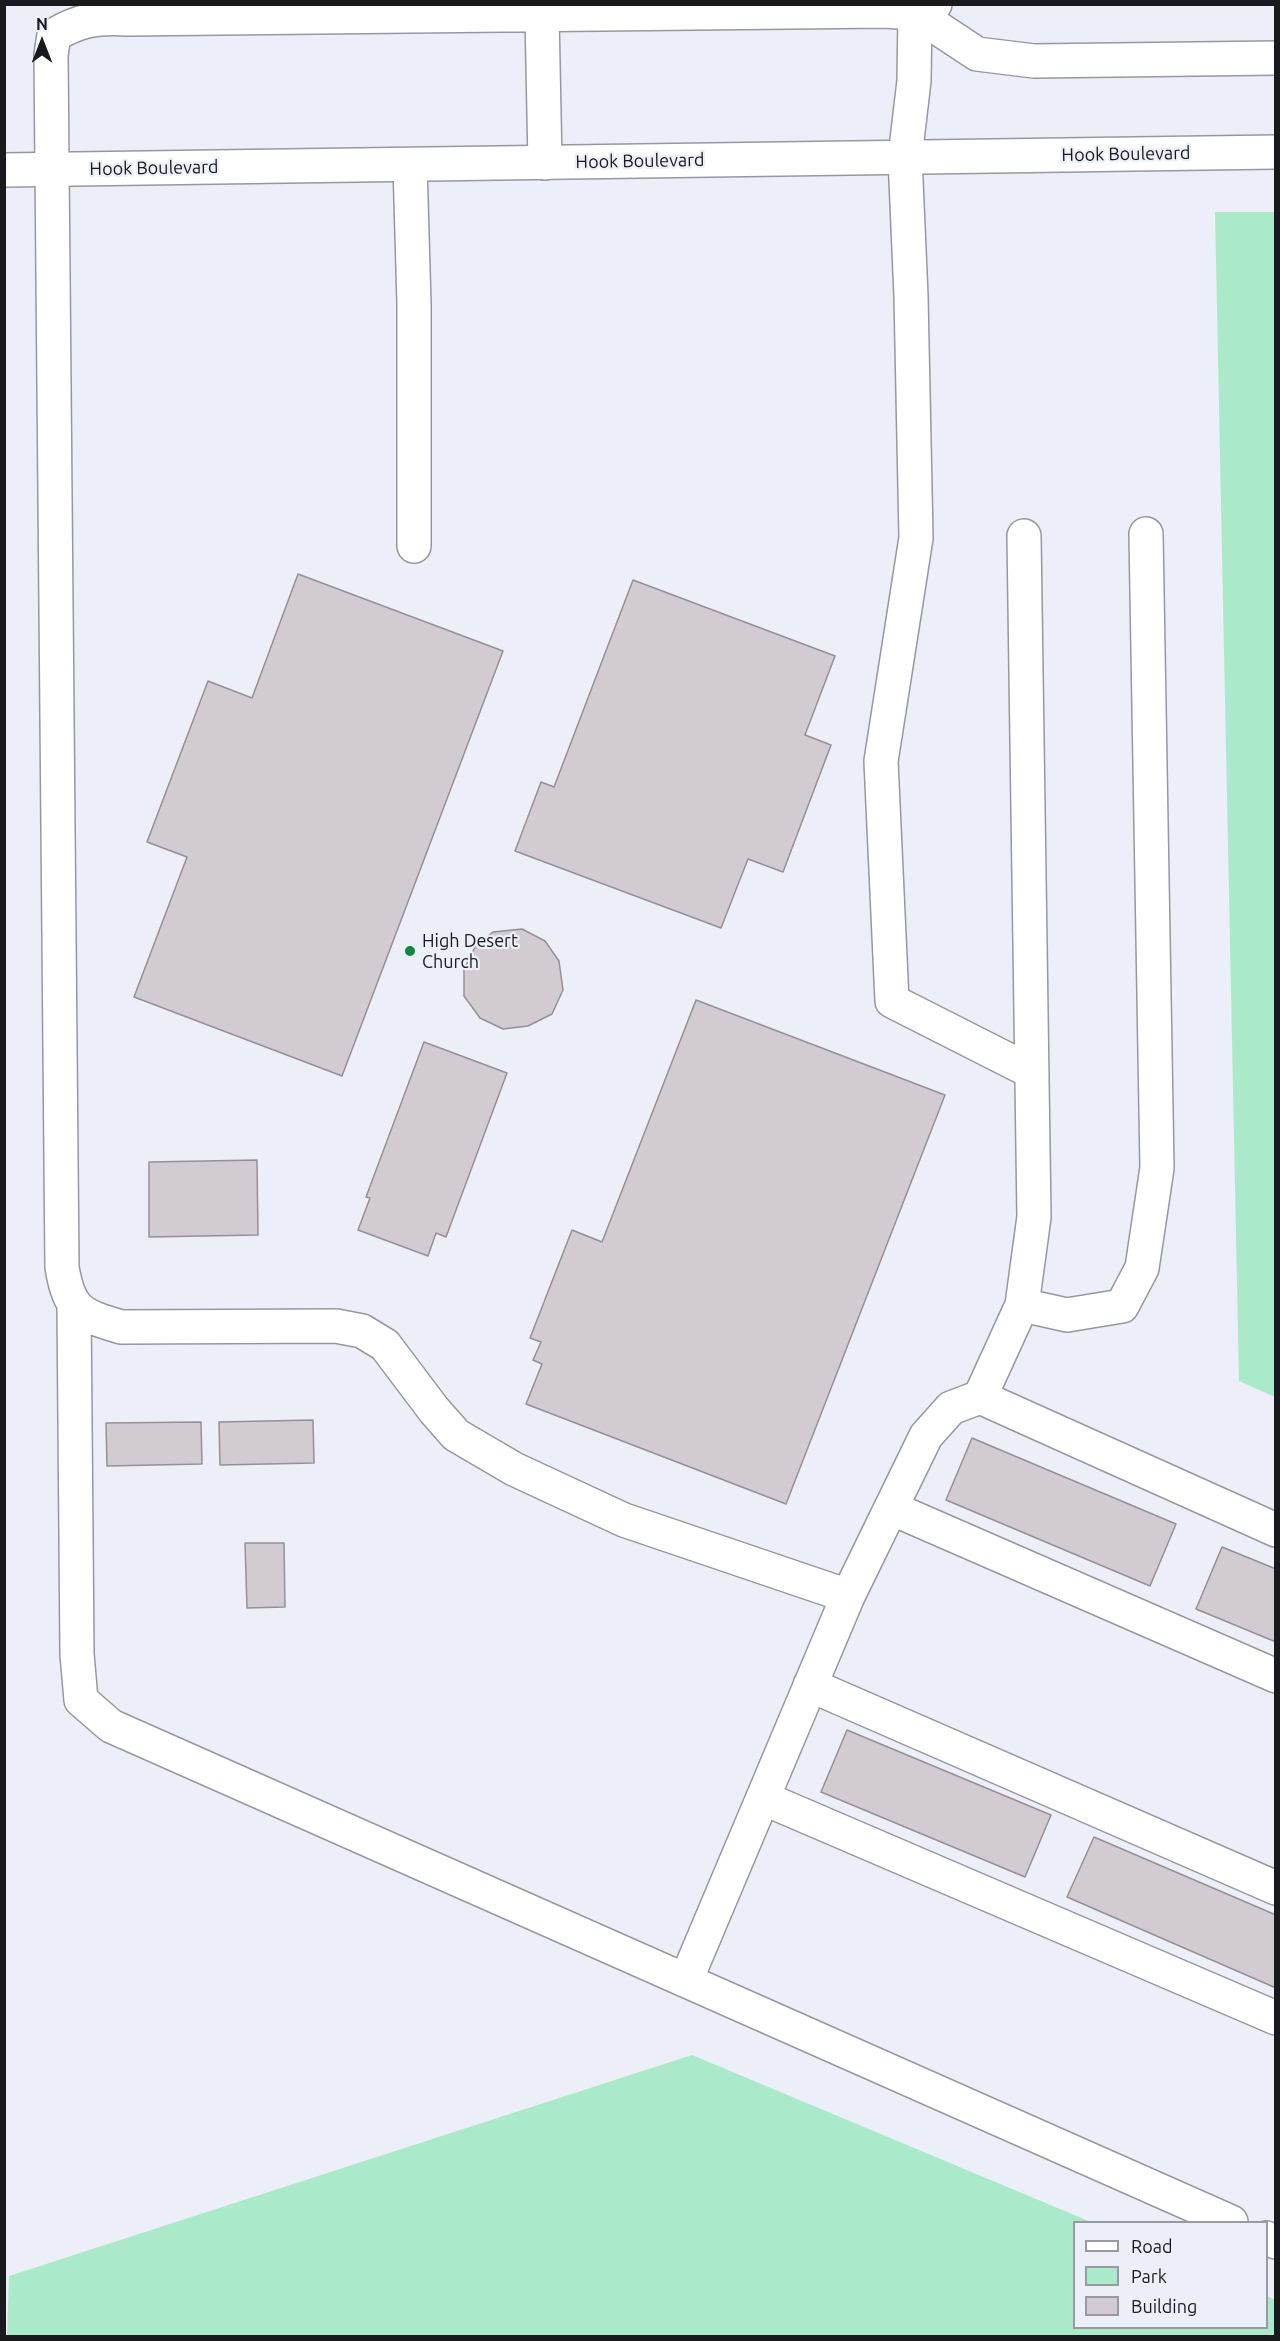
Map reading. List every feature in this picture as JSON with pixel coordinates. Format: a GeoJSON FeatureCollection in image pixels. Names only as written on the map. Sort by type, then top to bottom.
{"type":"FeatureCollection","features":[{"type":"Feature","properties":{"kind":"main road"},"geometry":{"type":"LineString","coordinates":[[925,9],[905,157],[911,296],[916,538],[881,761],[892,1001],[1032,1072]]}},
{"type":"Feature","properties":{"kind":"main road"},"geometry":{"type":"LineString","coordinates":[[848,1596],[624,1520],[514,1469],[456,1435],[385,1345],[362,1331],[336,1326],[121,1326],[91,1318],[74,1305],[65,1289],[62,1267],[54,169],[51,55],[54,35],[70,26],[100,17],[127,19],[542,15],[925,9],[977,54],[1034,61],[1275,58]]}},
{"type":"Feature","properties":{"kind":"main road"},"geometry":{"type":"LineString","coordinates":[[542,15],[545,163]]}},
{"type":"Feature","properties":{"kind":"main road","name":"Hook Boulevard"},"geometry":{"type":"LineString","coordinates":[[4,170],[1275,152]]}},
{"type":"Feature","properties":{"kind":"main road"},"geometry":{"type":"LineString","coordinates":[[410,165],[414,315],[414,546]]}},
{"type":"Feature","properties":{"kind":"main road"},"geometry":{"type":"LineString","coordinates":[[1022,1305],[1067,1315],[1122,1306],[1142,1268],[1157,1168],[1146,534]]}},
{"type":"Feature","properties":{"kind":"main road"},"geometry":{"type":"LineString","coordinates":[[686,1980],[848,1596],[926,1436],[951,1408],[980,1397],[1022,1305],[1034,1217],[1024,536]]}},
{"type":"Feature","properties":{"kind":"main road"},"geometry":{"type":"LineString","coordinates":[[74,1305],[77,1654],[81,1700],[111,1726],[1227,2221]]}},
{"type":"Feature","properties":{"kind":"main road"},"geometry":{"type":"LineString","coordinates":[[980,1397],[1275,1530]]}},
{"type":"Feature","properties":{"kind":"main road"},"geometry":{"type":"LineString","coordinates":[[891,1508],[1275,1676]]}},
{"type":"Feature","properties":{"kind":"main road"},"geometry":{"type":"LineString","coordinates":[[810,1685],[1275,1888]]}},
{"type":"Feature","properties":{"kind":"main road"},"geometry":{"type":"LineString","coordinates":[[763,1798],[1275,2018]]}},
{"type":"Feature","properties":{"kind":"green space"},"geometry":{"type":"Polygon","coordinates":[[[1215,212],[1275,212],[1275,1397],[1239,1381],[1215,212]]]}},
{"type":"Feature","properties":{"kind":"green space"},"geometry":{"type":"Polygon","coordinates":[[[692,2055],[1089,2221],[1073,2221],[1073,2329],[1268,2329],[1268,2296],[1275,2300],[1275,2336],[7,2336],[9,2276],[692,2055]]]}},
{"type":"Feature","properties":{"kind":"building"},"geometry":{"type":"Polygon","coordinates":[[[298,574],[503,651],[342,1076],[134,997],[187,857],[147,842],[208,681],[252,698],[298,574]]]}},
{"type":"Feature","properties":{"kind":"building"},"geometry":{"type":"Polygon","coordinates":[[[633,580],[835,656],[805,735],[831,745],[783,872],[748,859],[721,928],[515,851],[541,782],[554,787],[633,580]]]}},
{"type":"Feature","properties":{"kind":"building"},"geometry":{"type":"Polygon","coordinates":[[[522,929],[545,941],[559,961],[563,990],[552,1014],[528,1026],[503,1029],[480,1018],[464,996],[464,969],[475,947],[493,932],[522,929]]]}},
{"type":"Feature","properties":{"kind":"building"},"geometry":{"type":"Polygon","coordinates":[[[696,1000],[945,1095],[786,1504],[526,1404],[542,1364],[533,1360],[541,1342],[530,1338],[572,1230],[602,1242],[696,1000]]]}},
{"type":"Feature","properties":{"kind":"building"},"geometry":{"type":"Polygon","coordinates":[[[424,1042],[507,1073],[446,1237],[436,1233],[428,1256],[358,1230],[370,1198],[366,1197],[424,1042]]]}},
{"type":"Feature","properties":{"kind":"building"},"geometry":{"type":"Polygon","coordinates":[[[257,1160],[258,1235],[149,1237],[149,1162],[257,1160]]]}},
{"type":"Feature","properties":{"kind":"building"},"geometry":{"type":"Polygon","coordinates":[[[313,1420],[314,1463],[220,1465],[219,1422],[313,1420]]]}},
{"type":"Feature","properties":{"kind":"building"},"geometry":{"type":"Polygon","coordinates":[[[201,1422],[202,1464],[107,1466],[106,1423],[201,1422]]]}},
{"type":"Feature","properties":{"kind":"building"},"geometry":{"type":"Polygon","coordinates":[[[972,1438],[1176,1524],[1150,1586],[946,1500],[972,1438]]]}},
{"type":"Feature","properties":{"kind":"building"},"geometry":{"type":"Polygon","coordinates":[[[245,1543],[284,1543],[285,1607],[247,1608],[245,1543]]]}},
{"type":"Feature","properties":{"kind":"building"},"geometry":{"type":"Polygon","coordinates":[[[1222,1547],[1276,1569],[1276,1642],[1196,1609],[1222,1547]]]}},
{"type":"Feature","properties":{"kind":"building"},"geometry":{"type":"Polygon","coordinates":[[[847,1730],[1051,1815],[1025,1877],[821,1792],[847,1730]]]}},
{"type":"Feature","properties":{"kind":"building"},"geometry":{"type":"Polygon","coordinates":[[[1094,1837],[1276,1915],[1276,1988],[1067,1897],[1094,1837]]]}},
{"type":"Feature","properties":{"kind":"place","name":"High Desert Church"},"geometry":{"type":"Point","coordinates":[410,951]}}]}
